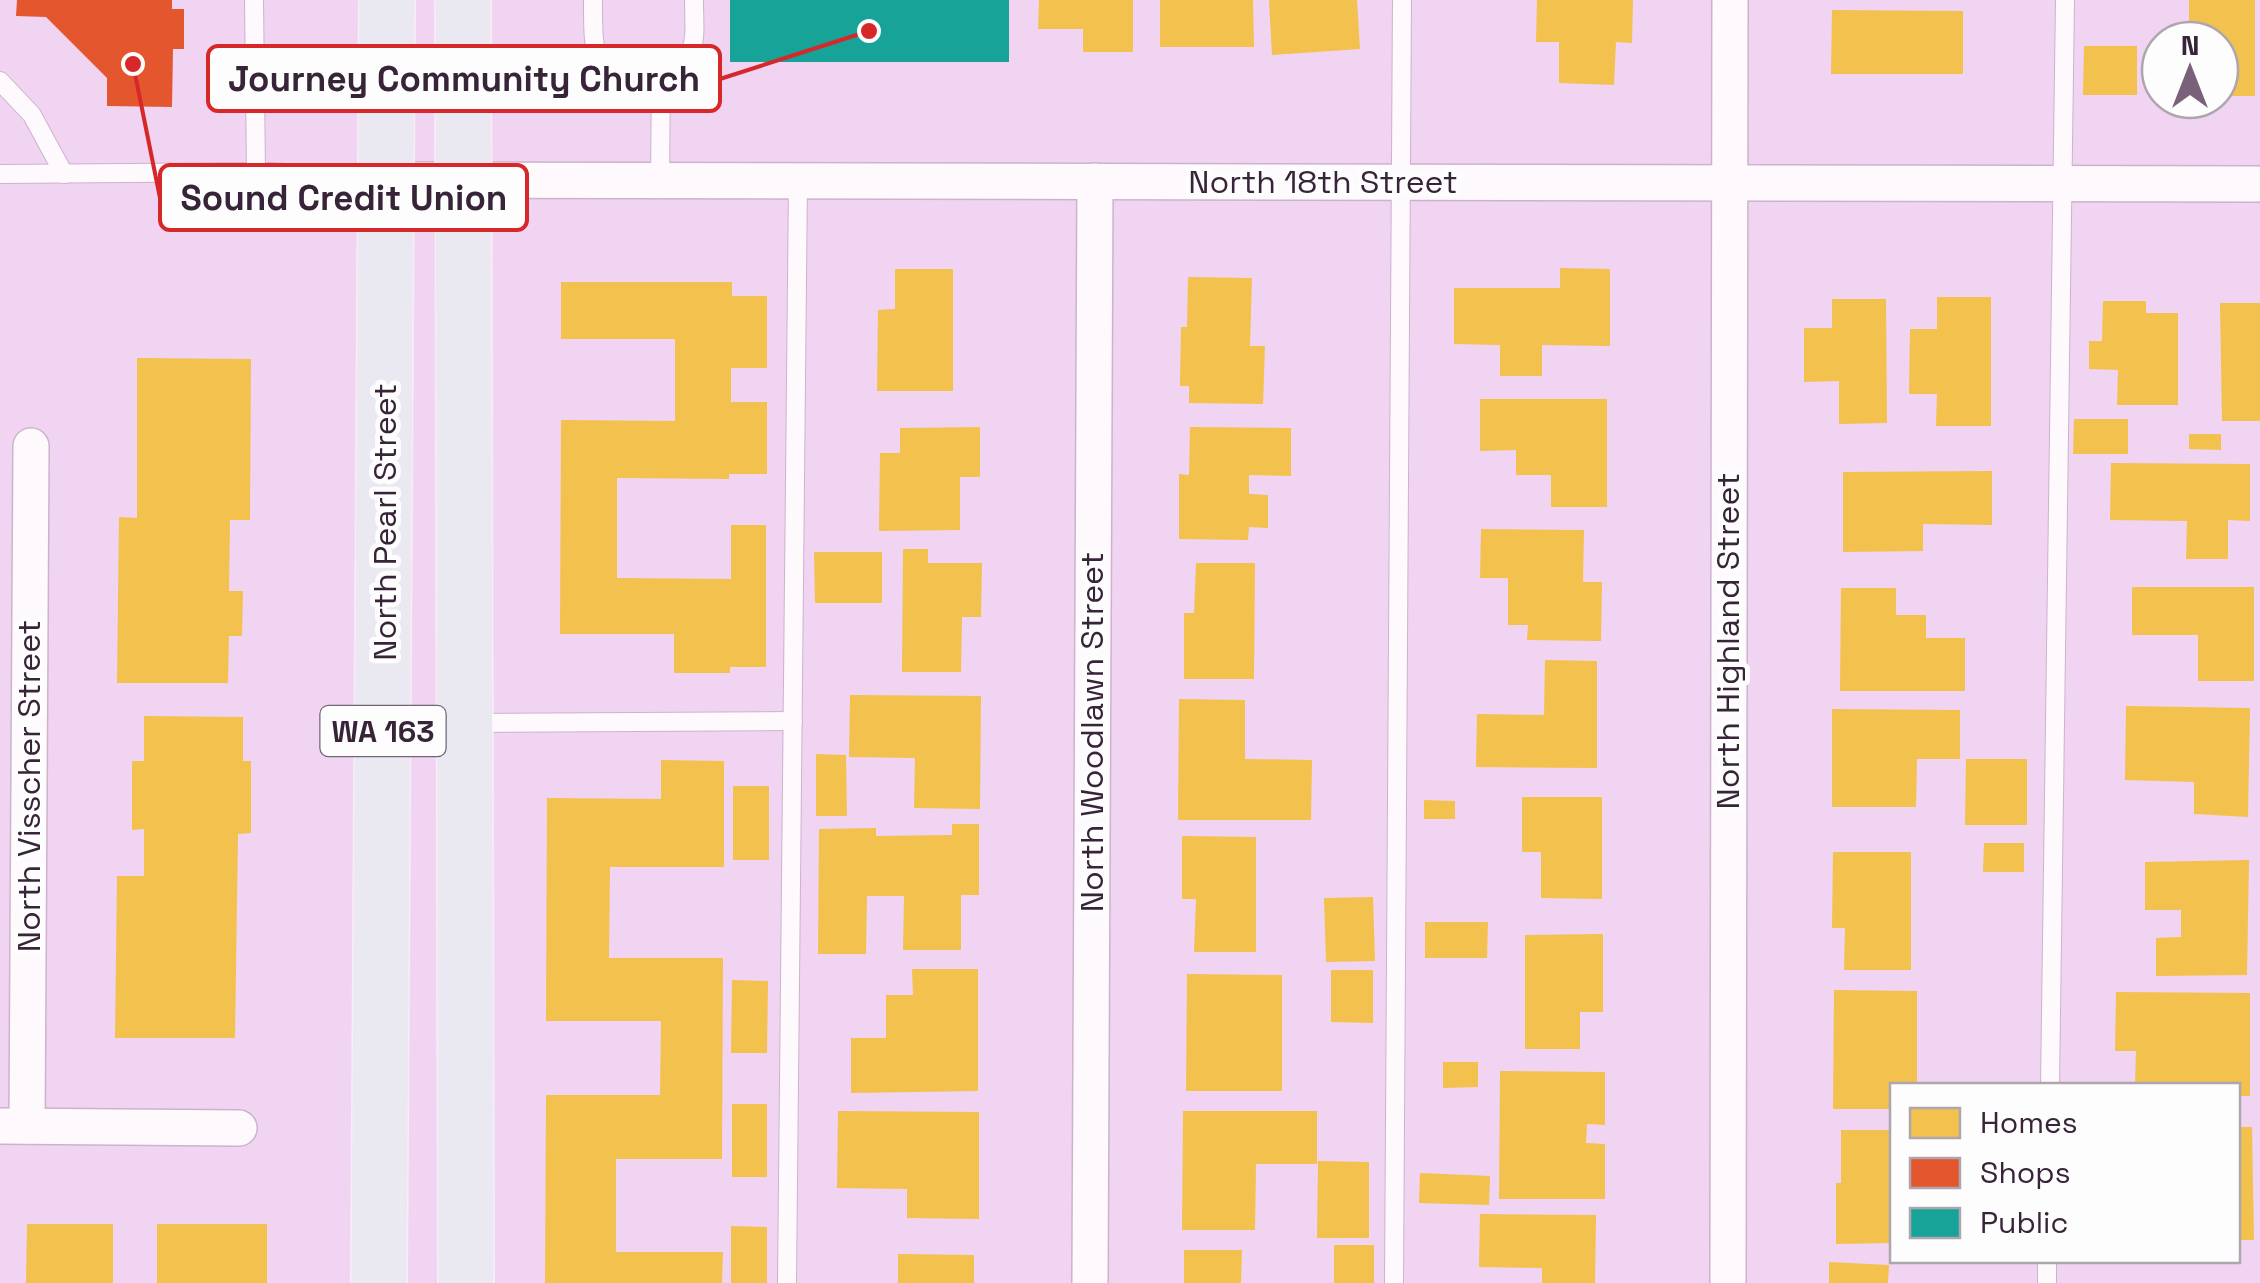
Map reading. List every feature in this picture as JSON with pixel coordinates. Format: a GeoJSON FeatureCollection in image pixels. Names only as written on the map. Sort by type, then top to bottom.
{"type":"FeatureCollection","features":[{"type":"Feature","properties":{"kind":"main road","name":"North Pearl Street"},"geometry":{"type":"LineString","coordinates":[[378,1283],[387,0]]}},
{"type":"Feature","properties":{"kind":"main road","name":"WA 163"},"geometry":{"type":"LineString","coordinates":[[463,0],[466,1283]]}},
{"type":"Feature","properties":{"kind":"street","name":"North Highland Street"},"geometry":{"type":"LineString","coordinates":[[1728,1283],[1730,0]]}},
{"type":"Feature","properties":{"kind":"street","name":"North 18th Street"},"geometry":{"type":"LineString","coordinates":[[387,180],[2260,184]]}},
{"type":"Feature","properties":{"kind":"street","name":"North Woodlawn Street"},"geometry":{"type":"LineString","coordinates":[[1090,1283],[1095,181]]}},
{"type":"Feature","properties":{"kind":"street","name":"North Visscher Street"},"geometry":{"type":"LineString","coordinates":[[13,1126],[31,446]]}},
{"type":"Feature","properties":{"kind":"street"},"geometry":{"type":"LineString","coordinates":[[13,1126],[239,1128]]}},
{"type":"Feature","properties":{"kind":"lane"},"geometry":{"type":"LineString","coordinates":[[254,0],[256,172]]}},
{"type":"Feature","properties":{"kind":"lane"},"geometry":{"type":"LineString","coordinates":[[593,0],[593,50],[605,67],[630,74],[661,75],[682,66],[694,46],[694,0]]}},
{"type":"Feature","properties":{"kind":"lane"},"geometry":{"type":"LineString","coordinates":[[1394,1283],[1402,0]]}},
{"type":"Feature","properties":{"kind":"lane"},"geometry":{"type":"LineString","coordinates":[[2050,1083],[2065,0]]}},
{"type":"Feature","properties":{"kind":"lane"},"geometry":{"type":"LineString","coordinates":[[660,180],[661,75]]}},
{"type":"Feature","properties":{"kind":"lane"},"geometry":{"type":"LineString","coordinates":[[0,81],[32,114],[64,174]]}},
{"type":"Feature","properties":{"kind":"lane"},"geometry":{"type":"LineString","coordinates":[[0,174],[256,172],[387,180]]}},
{"type":"Feature","properties":{"kind":"lane"},"geometry":{"type":"LineString","coordinates":[[787,1283],[798,180]]}},
{"type":"Feature","properties":{"kind":"lane"},"geometry":{"type":"LineString","coordinates":[[464,723],[793,721]]}},
{"type":"Feature","properties":{"kind":"building: Homes"},"geometry":{"type":"Polygon","coordinates":[[[1039,0],[1133,0],[1133,52],[1083,52],[1083,29],[1038,29],[1039,0]]]}},
{"type":"Feature","properties":{"kind":"building: Homes"},"geometry":{"type":"Polygon","coordinates":[[[1160,0],[1253,0],[1254,47],[1160,47],[1160,0]]]}},
{"type":"Feature","properties":{"kind":"building: Homes"},"geometry":{"type":"Polygon","coordinates":[[[1269,0],[1357,0],[1360,49],[1272,55],[1269,0]]]}},
{"type":"Feature","properties":{"kind":"building: Homes"},"geometry":{"type":"Polygon","coordinates":[[[1537,0],[1633,0],[1632,43],[1616,42],[1614,85],[1559,83],[1559,42],[1536,42],[1537,0]]]}},
{"type":"Feature","properties":{"kind":"building: Homes"},"geometry":{"type":"Polygon","coordinates":[[[2189,0],[2255,0],[2255,96],[2240,96],[2240,20],[2189,20],[2189,0]]]}},
{"type":"Feature","properties":{"kind":"building: Homes"},"geometry":{"type":"Polygon","coordinates":[[[1832,10],[1963,11],[1963,74],[1831,74],[1832,10]]]}},
{"type":"Feature","properties":{"kind":"building: Homes"},"geometry":{"type":"Polygon","coordinates":[[[2084,46],[2137,46],[2137,95],[2083,95],[2084,46]]]}},
{"type":"Feature","properties":{"kind":"building: Homes"},"geometry":{"type":"Polygon","coordinates":[[[1560,268],[1610,269],[1610,346],[1542,345],[1542,376],[1500,376],[1500,345],[1454,344],[1454,288],[1560,288],[1560,268]]]}},
{"type":"Feature","properties":{"kind":"building: Homes"},"geometry":{"type":"Polygon","coordinates":[[[895,269],[953,269],[953,391],[877,391],[878,310],[895,309],[895,269]]]}},
{"type":"Feature","properties":{"kind":"building: Homes"},"geometry":{"type":"Polygon","coordinates":[[[1188,277],[1252,278],[1250,346],[1265,346],[1263,404],[1189,403],[1189,386],[1180,386],[1181,327],[1187,327],[1188,277]]]}},
{"type":"Feature","properties":{"kind":"building: Homes"},"geometry":{"type":"Polygon","coordinates":[[[561,282],[732,282],[732,296],[767,296],[767,368],[731,368],[731,402],[767,402],[767,474],[729,474],[729,479],[617,478],[617,578],[731,579],[731,525],[766,525],[766,667],[730,667],[730,673],[674,673],[674,634],[560,634],[561,420],[675,421],[675,339],[561,339],[561,282]]]}},
{"type":"Feature","properties":{"kind":"building: Homes"},"geometry":{"type":"Polygon","coordinates":[[[1937,297],[1991,297],[1991,426],[1936,426],[1937,394],[1909,394],[1910,329],[1937,329],[1937,297]]]}},
{"type":"Feature","properties":{"kind":"building: Homes"},"geometry":{"type":"Polygon","coordinates":[[[1832,299],[1886,299],[1887,423],[1839,424],[1839,381],[1804,382],[1804,328],[1832,328],[1832,299]]]}},
{"type":"Feature","properties":{"kind":"building: Homes"},"geometry":{"type":"Polygon","coordinates":[[[2103,301],[2146,301],[2146,313],[2178,313],[2178,405],[2117,405],[2118,370],[2089,369],[2089,341],[2102,341],[2103,301]]]}},
{"type":"Feature","properties":{"kind":"building: Homes"},"geometry":{"type":"Polygon","coordinates":[[[2220,303],[2260,303],[2260,421],[2222,421],[2220,303]]]}},
{"type":"Feature","properties":{"kind":"building: Homes"},"geometry":{"type":"Polygon","coordinates":[[[137,358],[251,359],[250,520],[230,520],[229,591],[243,591],[242,636],[229,636],[228,683],[117,683],[119,517],[137,518],[137,358]]]}},
{"type":"Feature","properties":{"kind":"building: Homes"},"geometry":{"type":"Polygon","coordinates":[[[1480,399],[1607,399],[1607,507],[1551,507],[1551,475],[1516,475],[1516,450],[1480,451],[1480,399]]]}},
{"type":"Feature","properties":{"kind":"building: Homes"},"geometry":{"type":"Polygon","coordinates":[[[2074,419],[2128,419],[2128,454],[2073,454],[2074,419]]]}},
{"type":"Feature","properties":{"kind":"building: Homes"},"geometry":{"type":"Polygon","coordinates":[[[980,427],[980,477],[960,477],[960,530],[879,531],[880,453],[900,453],[900,428],[980,427]]]}},
{"type":"Feature","properties":{"kind":"building: Homes"},"geometry":{"type":"Polygon","coordinates":[[[1190,427],[1291,428],[1291,476],[1249,475],[1249,494],[1268,495],[1268,528],[1249,527],[1248,540],[1179,539],[1179,474],[1189,475],[1190,427]]]}},
{"type":"Feature","properties":{"kind":"building: Homes"},"geometry":{"type":"Polygon","coordinates":[[[2189,434],[2221,434],[2221,450],[2189,449],[2189,434]]]}},
{"type":"Feature","properties":{"kind":"building: Homes"},"geometry":{"type":"Polygon","coordinates":[[[2111,463],[2250,464],[2250,521],[2228,520],[2228,559],[2186,559],[2187,521],[2110,520],[2111,463]]]}},
{"type":"Feature","properties":{"kind":"building: Homes"},"geometry":{"type":"Polygon","coordinates":[[[1992,471],[1992,525],[1923,524],[1923,551],[1843,552],[1843,472],[1992,471]]]}},
{"type":"Feature","properties":{"kind":"building: Homes"},"geometry":{"type":"Polygon","coordinates":[[[1481,529],[1584,530],[1583,582],[1602,582],[1601,641],[1527,640],[1528,625],[1508,625],[1508,578],[1480,578],[1481,529]]]}},
{"type":"Feature","properties":{"kind":"building: Homes"},"geometry":{"type":"Polygon","coordinates":[[[903,549],[928,549],[928,563],[982,563],[981,617],[962,617],[961,672],[902,672],[903,549]]]}},
{"type":"Feature","properties":{"kind":"building: Homes"},"geometry":{"type":"Polygon","coordinates":[[[814,552],[882,552],[882,603],[815,603],[814,552]]]}},
{"type":"Feature","properties":{"kind":"building: Homes"},"geometry":{"type":"Polygon","coordinates":[[[1196,563],[1255,563],[1254,679],[1184,679],[1184,613],[1194,613],[1196,563]]]}},
{"type":"Feature","properties":{"kind":"building: Homes"},"geometry":{"type":"Polygon","coordinates":[[[2132,587],[2254,587],[2254,681],[2198,681],[2198,635],[2132,635],[2132,587]]]}},
{"type":"Feature","properties":{"kind":"building: Homes"},"geometry":{"type":"Polygon","coordinates":[[[1841,588],[1896,588],[1896,615],[1926,615],[1926,638],[1965,638],[1965,691],[1840,691],[1841,588]]]}},
{"type":"Feature","properties":{"kind":"building: Homes"},"geometry":{"type":"Polygon","coordinates":[[[1545,660],[1597,661],[1597,768],[1476,767],[1477,714],[1544,715],[1545,660]]]}},
{"type":"Feature","properties":{"kind":"building: Homes"},"geometry":{"type":"Polygon","coordinates":[[[850,695],[981,696],[980,809],[914,808],[915,758],[849,757],[850,695]]]}},
{"type":"Feature","properties":{"kind":"building: Homes"},"geometry":{"type":"Polygon","coordinates":[[[1179,699],[1245,700],[1245,759],[1312,760],[1311,820],[1178,820],[1179,699]]]}},
{"type":"Feature","properties":{"kind":"building: Homes"},"geometry":{"type":"Polygon","coordinates":[[[2126,706],[2250,708],[2248,817],[2194,814],[2194,782],[2125,780],[2126,706]]]}},
{"type":"Feature","properties":{"kind":"building: Homes"},"geometry":{"type":"Polygon","coordinates":[[[1832,709],[1960,710],[1960,759],[1917,759],[1916,807],[1832,807],[1832,709]]]}},
{"type":"Feature","properties":{"kind":"building: Homes"},"geometry":{"type":"Polygon","coordinates":[[[144,716],[243,717],[243,761],[251,761],[251,833],[238,834],[235,1038],[115,1038],[117,876],[144,876],[144,829],[132,830],[132,761],[144,761],[144,716]]]}},
{"type":"Feature","properties":{"kind":"building: Homes"},"geometry":{"type":"Polygon","coordinates":[[[816,754],[846,755],[847,816],[816,816],[816,754]]]}},
{"type":"Feature","properties":{"kind":"building: Homes"},"geometry":{"type":"Polygon","coordinates":[[[1966,759],[2027,759],[2027,825],[1965,825],[1966,759]]]}},
{"type":"Feature","properties":{"kind":"building: Homes"},"geometry":{"type":"Polygon","coordinates":[[[661,760],[724,761],[724,867],[610,867],[609,958],[723,958],[722,1159],[616,1159],[616,1252],[723,1252],[722,1283],[545,1283],[546,1095],[660,1095],[661,1021],[546,1021],[547,798],[661,799],[661,760]]]}},
{"type":"Feature","properties":{"kind":"building: Homes"},"geometry":{"type":"Polygon","coordinates":[[[733,786],[769,786],[769,860],[733,860],[733,786]]]}},
{"type":"Feature","properties":{"kind":"building: Homes"},"geometry":{"type":"Polygon","coordinates":[[[1522,797],[1602,797],[1602,899],[1541,898],[1541,852],[1522,852],[1522,797]]]}},
{"type":"Feature","properties":{"kind":"building: Homes"},"geometry":{"type":"Polygon","coordinates":[[[1424,800],[1455,801],[1455,819],[1424,819],[1424,800]]]}},
{"type":"Feature","properties":{"kind":"building: Homes"},"geometry":{"type":"Polygon","coordinates":[[[952,824],[979,824],[979,895],[961,895],[961,950],[903,950],[904,896],[867,896],[866,954],[818,954],[819,829],[876,828],[876,836],[952,835],[952,824]]]}},
{"type":"Feature","properties":{"kind":"building: Homes"},"geometry":{"type":"Polygon","coordinates":[[[1182,836],[1256,837],[1256,952],[1194,952],[1196,899],[1182,899],[1182,836]]]}},
{"type":"Feature","properties":{"kind":"building: Homes"},"geometry":{"type":"Polygon","coordinates":[[[1984,843],[2024,843],[2024,872],[1983,872],[1984,843]]]}},
{"type":"Feature","properties":{"kind":"building: Homes"},"geometry":{"type":"Polygon","coordinates":[[[1833,852],[1911,852],[1911,970],[1844,970],[1845,928],[1832,928],[1833,852]]]}},
{"type":"Feature","properties":{"kind":"building: Homes"},"geometry":{"type":"Polygon","coordinates":[[[2249,860],[2247,975],[2156,976],[2156,938],[2181,937],[2181,910],[2145,910],[2145,862],[2249,860]]]}},
{"type":"Feature","properties":{"kind":"building: Homes"},"geometry":{"type":"Polygon","coordinates":[[[1373,897],[1375,961],[1326,962],[1324,898],[1373,897]]]}},
{"type":"Feature","properties":{"kind":"building: Homes"},"geometry":{"type":"Polygon","coordinates":[[[1425,922],[1488,922],[1487,958],[1425,958],[1425,922]]]}},
{"type":"Feature","properties":{"kind":"building: Homes"},"geometry":{"type":"Polygon","coordinates":[[[1603,934],[1603,1012],[1580,1012],[1580,1049],[1525,1049],[1525,935],[1603,934]]]}},
{"type":"Feature","properties":{"kind":"building: Homes"},"geometry":{"type":"Polygon","coordinates":[[[912,969],[978,969],[978,1091],[851,1093],[851,1038],[886,1038],[886,995],[913,995],[912,969]]]}},
{"type":"Feature","properties":{"kind":"building: Homes"},"geometry":{"type":"Polygon","coordinates":[[[1331,970],[1373,970],[1373,1023],[1331,1022],[1331,970]]]}},
{"type":"Feature","properties":{"kind":"building: Homes"},"geometry":{"type":"Polygon","coordinates":[[[1187,974],[1282,975],[1282,1091],[1186,1091],[1187,974]]]}},
{"type":"Feature","properties":{"kind":"building: Homes"},"geometry":{"type":"Polygon","coordinates":[[[732,980],[768,981],[767,1053],[731,1053],[732,980]]]}},
{"type":"Feature","properties":{"kind":"building: Homes"},"geometry":{"type":"Polygon","coordinates":[[[1834,990],[1917,991],[1917,1083],[1890,1083],[1890,1109],[1833,1109],[1834,990]]]}},
{"type":"Feature","properties":{"kind":"building: Homes"},"geometry":{"type":"Polygon","coordinates":[[[2116,992],[2250,993],[2250,1096],[2240,1096],[2240,1083],[2135,1083],[2136,1051],[2115,1051],[2116,992]]]}},
{"type":"Feature","properties":{"kind":"building: Homes"},"geometry":{"type":"Polygon","coordinates":[[[1443,1062],[1478,1062],[1478,1087],[1443,1088],[1443,1062]]]}},
{"type":"Feature","properties":{"kind":"building: Homes"},"geometry":{"type":"Polygon","coordinates":[[[1500,1071],[1605,1072],[1605,1125],[1587,1124],[1586,1143],[1605,1144],[1605,1199],[1499,1199],[1500,1071]]]}},
{"type":"Feature","properties":{"kind":"building: Homes"},"geometry":{"type":"Polygon","coordinates":[[[732,1104],[767,1104],[767,1177],[732,1177],[732,1104]]]}},
{"type":"Feature","properties":{"kind":"building: Homes"},"geometry":{"type":"Polygon","coordinates":[[[838,1111],[979,1112],[979,1219],[907,1218],[907,1189],[837,1188],[838,1111]]]}},
{"type":"Feature","properties":{"kind":"building: Homes"},"geometry":{"type":"Polygon","coordinates":[[[1183,1111],[1317,1111],[1317,1164],[1256,1164],[1255,1230],[1182,1230],[1183,1111]]]}},
{"type":"Feature","properties":{"kind":"building: Homes"},"geometry":{"type":"Polygon","coordinates":[[[2240,1127],[2252,1127],[2254,1240],[2240,1240],[2240,1127]]]}},
{"type":"Feature","properties":{"kind":"building: Homes"},"geometry":{"type":"Polygon","coordinates":[[[1841,1130],[1890,1130],[1890,1243],[1836,1244],[1836,1183],[1841,1183],[1841,1130]]]}},
{"type":"Feature","properties":{"kind":"building: Homes"},"geometry":{"type":"Polygon","coordinates":[[[1318,1161],[1369,1162],[1369,1238],[1317,1238],[1318,1161]]]}},
{"type":"Feature","properties":{"kind":"building: Homes"},"geometry":{"type":"Polygon","coordinates":[[[1420,1173],[1490,1176],[1489,1205],[1419,1203],[1420,1173]]]}},
{"type":"Feature","properties":{"kind":"building: Homes"},"geometry":{"type":"Polygon","coordinates":[[[1480,1214],[1596,1215],[1595,1283],[1542,1283],[1542,1268],[1479,1267],[1480,1214]]]}},
{"type":"Feature","properties":{"kind":"building: Homes"},"geometry":{"type":"Polygon","coordinates":[[[27,1224],[113,1224],[113,1283],[26,1283],[27,1224]]]}},
{"type":"Feature","properties":{"kind":"building: Homes"},"geometry":{"type":"Polygon","coordinates":[[[157,1224],[267,1224],[267,1283],[157,1283],[157,1224]]]}},
{"type":"Feature","properties":{"kind":"building: Homes"},"geometry":{"type":"Polygon","coordinates":[[[731,1226],[767,1227],[767,1283],[731,1283],[731,1226]]]}},
{"type":"Feature","properties":{"kind":"building: Homes"},"geometry":{"type":"Polygon","coordinates":[[[1334,1245],[1374,1245],[1374,1283],[1334,1283],[1334,1245]]]}},
{"type":"Feature","properties":{"kind":"building: Homes"},"geometry":{"type":"Polygon","coordinates":[[[1184,1250],[1242,1250],[1241,1283],[1184,1283],[1184,1250]]]}},
{"type":"Feature","properties":{"kind":"building: Homes"},"geometry":{"type":"Polygon","coordinates":[[[898,1254],[974,1255],[974,1283],[898,1283],[898,1254]]]}},
{"type":"Feature","properties":{"kind":"building: Homes"},"geometry":{"type":"Polygon","coordinates":[[[1829,1262],[1889,1265],[1888,1283],[1829,1283],[1829,1262]]]}},
{"type":"Feature","properties":{"kind":"building: Shops"},"geometry":{"type":"Polygon","coordinates":[[[17,0],[172,0],[172,9],[184,9],[184,49],[173,49],[172,107],[107,106],[107,78],[46,17],[16,16],[17,0]]]}},
{"type":"Feature","properties":{"kind":"building: Public"},"geometry":{"type":"Polygon","coordinates":[[[730,0],[1009,0],[1009,62],[730,62],[730,0]]]}},
{"type":"Feature","properties":{"kind":"place","name":"Journey Community Church"},"geometry":{"type":"Point","coordinates":[869,31]}},
{"type":"Feature","properties":{"kind":"place","name":"Sound Credit Union"},"geometry":{"type":"Point","coordinates":[133,64]}}]}
